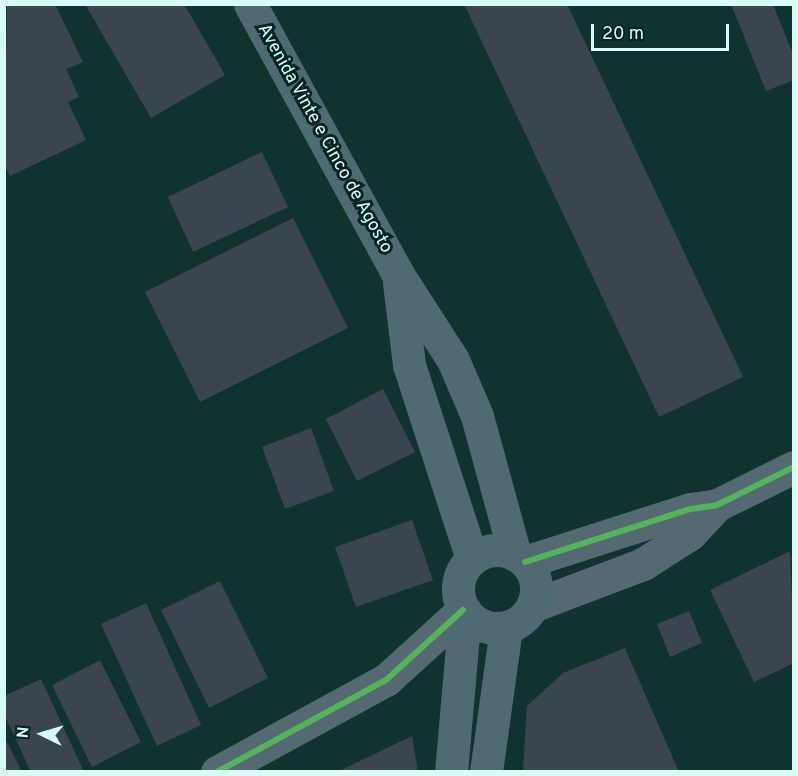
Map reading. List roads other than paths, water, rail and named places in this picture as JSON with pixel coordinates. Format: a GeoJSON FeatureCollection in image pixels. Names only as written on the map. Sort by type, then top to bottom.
{"type":"FeatureCollection","features":[{"type":"Feature","properties":{"kind":"main road","name":"Avenida Vinte e Cinco de Agosto"},"geometry":{"type":"LineString","coordinates":[[250,4],[397,273],[453,360],[477,416],[520,559],[536,585],[532,606]]}},
{"type":"Feature","properties":{"kind":"main road","name":"Avenida Vinte e Cinco de Agosto"},"geometry":{"type":"LineString","coordinates":[[397,273],[409,365],[472,559]]}},
{"type":"Feature","properties":{"kind":"main road"},"geometry":{"type":"LineString","coordinates":[[451,771],[464,610],[458,584],[472,559],[493,550],[520,559]]}},
{"type":"Feature","properties":{"kind":"main road"},"geometry":{"type":"LineString","coordinates":[[464,610],[483,626],[506,627],[521,619],[532,606]]}},
{"type":"Feature","properties":{"kind":"main road"},"geometry":{"type":"LineString","coordinates":[[486,771],[506,627]]}},
{"type":"Feature","properties":{"kind":"street"},"geometry":{"type":"LineString","coordinates":[[520,559],[690,509],[717,505],[794,467]]}},
{"type":"Feature","properties":{"kind":"street"},"geometry":{"type":"LineString","coordinates":[[532,606],[643,564],[690,534],[717,505]]}},
{"type":"Feature","properties":{"kind":"street"},"geometry":{"type":"LineString","coordinates":[[217,771],[386,680],[464,610]]}}]}
